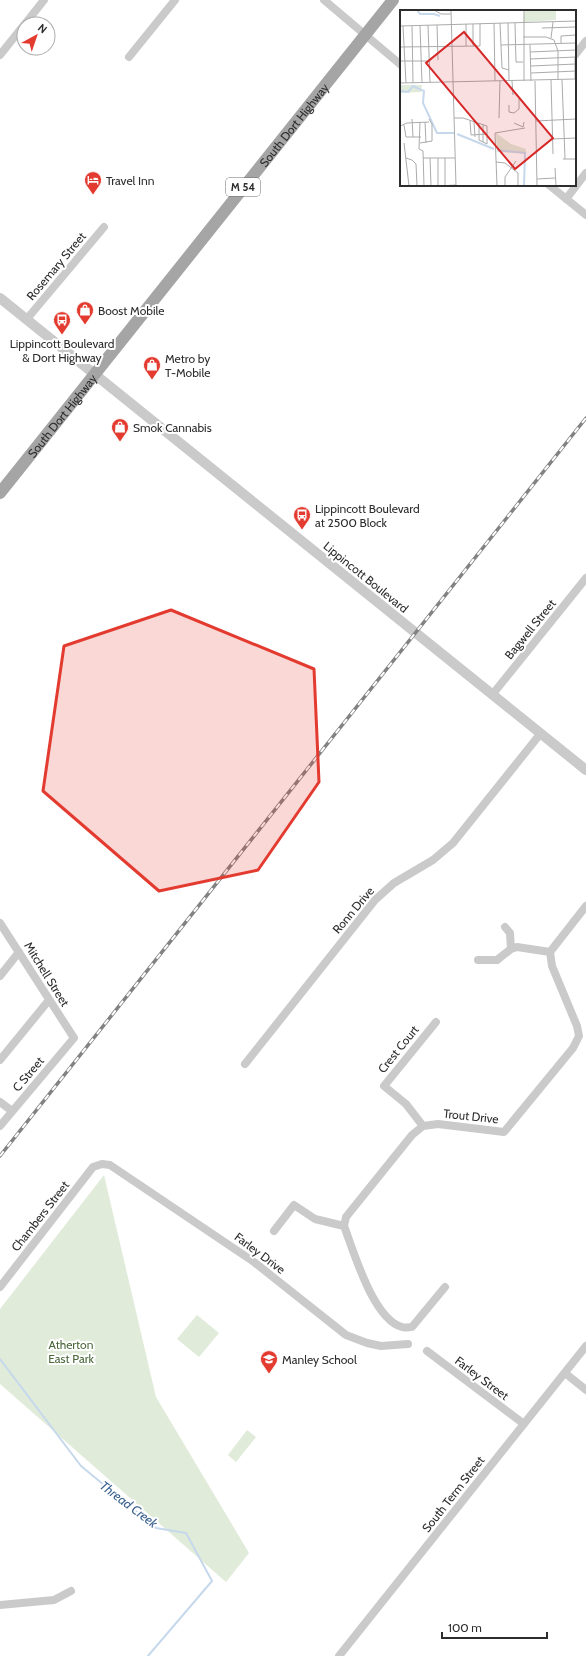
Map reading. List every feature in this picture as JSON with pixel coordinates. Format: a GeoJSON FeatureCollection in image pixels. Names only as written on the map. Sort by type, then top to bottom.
{"type":"FeatureCollection","features":[{"type":"Feature","properties":{"kind":"main road","name":"South Dort Highway"},"geometry":{"type":"LineString","coordinates":[[0,493],[393,0]]}},
{"type":"Feature","properties":{"kind":"street"},"geometry":{"type":"LineString","coordinates":[[31,16],[44,0]]}},
{"type":"Feature","properties":{"kind":"street"},"geometry":{"type":"LineString","coordinates":[[129,57],[175,0]]}},
{"type":"Feature","properties":{"kind":"street"},"geometry":{"type":"LineString","coordinates":[[324,0],[400,64]]}},
{"type":"Feature","properties":{"kind":"street"},"geometry":{"type":"LineString","coordinates":[[0,55],[16,34]]}},
{"type":"Feature","properties":{"kind":"street"},"geometry":{"type":"LineString","coordinates":[[576,54],[586,41]]}},
{"type":"Feature","properties":{"kind":"street"},"geometry":{"type":"LineString","coordinates":[[566,199],[586,173]]}},
{"type":"Feature","properties":{"kind":"street"},"geometry":{"type":"LineString","coordinates":[[550,186],[586,215]]}},
{"type":"Feature","properties":{"kind":"street","name":"Rosemary Street"},"geometry":{"type":"LineString","coordinates":[[26,320],[104,227]]}},
{"type":"Feature","properties":{"kind":"street","name":"Lippincott Boulevard"},"geometry":{"type":"LineString","coordinates":[[0,298],[586,770]]}},
{"type":"Feature","properties":{"kind":"street","name":"Bagwell Street"},"geometry":{"type":"LineString","coordinates":[[492,695],[586,578]]}},
{"type":"Feature","properties":{"kind":"street","name":"Ronn Drive"},"geometry":{"type":"LineString","coordinates":[[245,1064],[375,900],[394,883],[433,860],[454,843],[541,733]]}},
{"type":"Feature","properties":{"kind":"street"},"geometry":{"type":"LineString","coordinates":[[478,960],[497,960],[514,948],[550,952],[586,906]]}},
{"type":"Feature","properties":{"kind":"street","name":"Mitchell Street"},"geometry":{"type":"LineString","coordinates":[[0,923],[74,1038]]}},
{"type":"Feature","properties":{"kind":"street"},"geometry":{"type":"LineString","coordinates":[[505,927],[510,933],[514,948]]}},
{"type":"Feature","properties":{"kind":"street"},"geometry":{"type":"LineString","coordinates":[[0,976],[19,952]]}},
{"type":"Feature","properties":{"kind":"street","name":"Trout Drive"},"geometry":{"type":"LineString","coordinates":[[423,1126],[438,1124],[504,1132],[582,1037],[552,966],[550,952]]}},
{"type":"Feature","properties":{"kind":"street"},"geometry":{"type":"LineString","coordinates":[[0,1060],[49,1000]]}},
{"type":"Feature","properties":{"kind":"street","name":"Crest Court"},"geometry":{"type":"LineString","coordinates":[[423,1126],[406,1104],[384,1086],[436,1022]]}},
{"type":"Feature","properties":{"kind":"street","name":"C Street"},"geometry":{"type":"LineString","coordinates":[[0,1126],[74,1038]]}},
{"type":"Feature","properties":{"kind":"street"},"geometry":{"type":"LineString","coordinates":[[0,1102],[12,1111]]}},
{"type":"Feature","properties":{"kind":"street"},"geometry":{"type":"LineString","coordinates":[[423,1126],[412,1135],[346,1217],[344,1226],[367,1285],[379,1308],[390,1319],[402,1327],[412,1327],[446,1288]]}},
{"type":"Feature","properties":{"kind":"street","name":"Chambers Street"},"geometry":{"type":"LineString","coordinates":[[0,1287],[93,1167],[102,1164]]}},
{"type":"Feature","properties":{"kind":"street","name":"Farley Drive"},"geometry":{"type":"LineString","coordinates":[[102,1164],[110,1165],[254,1262],[346,1336],[381,1346],[408,1344]]}},
{"type":"Feature","properties":{"kind":"street"},"geometry":{"type":"LineString","coordinates":[[274,1231],[294,1205],[315,1219],[344,1226]]}},
{"type":"Feature","properties":{"kind":"street","name":"South Term Street"},"geometry":{"type":"LineString","coordinates":[[340,1656],[586,1346]]}},
{"type":"Feature","properties":{"kind":"street","name":"Farley Street"},"geometry":{"type":"LineString","coordinates":[[427,1351],[524,1424]]}},
{"type":"Feature","properties":{"kind":"street"},"geometry":{"type":"LineString","coordinates":[[564,1373],[586,1390]]}},
{"type":"Feature","properties":{"kind":"street"},"geometry":{"type":"LineString","coordinates":[[0,1605],[54,1600],[71,1591]]}},
{"type":"Feature","properties":{"kind":"highlighted area"},"geometry":{"type":"Polygon","coordinates":[[[171,610],[314,669],[319,782],[258,870],[159,891],[43,791],[64,646],[171,610]]]}},
{"type":"Feature","properties":{"kind":"green space","name":"Atherton East Park"},"geometry":{"type":"Polygon","coordinates":[[[104,1175],[156,1397],[249,1553],[226,1582],[0,1384],[0,1309],[104,1175]]]}},
{"type":"Feature","properties":{"kind":"green space"},"geometry":{"type":"Polygon","coordinates":[[[197,1315],[219,1333],[199,1357],[177,1339],[197,1315]]]}},
{"type":"Feature","properties":{"kind":"green space"},"geometry":{"type":"Polygon","coordinates":[[[247,1430],[256,1437],[236,1462],[228,1455],[247,1430]]]}},
{"type":"Feature","properties":{"kind":"waterway","name":"Thread Creek"},"geometry":{"type":"LineString","coordinates":[[0,1359],[81,1466],[156,1528],[186,1533],[212,1581],[148,1656]]}},
{"type":"Feature","properties":{"kind":"railway"},"geometry":{"type":"LineString","coordinates":[[0,1156],[586,418]]}},
{"type":"Feature","properties":{"kind":"place","name":"Travel Inn"},"geometry":{"type":"Point","coordinates":[93,195]}},
{"type":"Feature","properties":{"kind":"place","name":"Boost Mobile"},"geometry":{"type":"Point","coordinates":[85,325]}},
{"type":"Feature","properties":{"kind":"place","name":"Lippincott Boulevard & Dort Highway"},"geometry":{"type":"Point","coordinates":[62,335]}},
{"type":"Feature","properties":{"kind":"place","name":"Metro by T-Mobile"},"geometry":{"type":"Point","coordinates":[152,380]}},
{"type":"Feature","properties":{"kind":"place","name":"Smok Cannabis"},"geometry":{"type":"Point","coordinates":[120,442]}},
{"type":"Feature","properties":{"kind":"place","name":"Lippincott Boulevard at 2500 Block"},"geometry":{"type":"Point","coordinates":[302,530]}},
{"type":"Feature","properties":{"kind":"place","name":"Manley School"},"geometry":{"type":"Point","coordinates":[269,1374]}}]}
